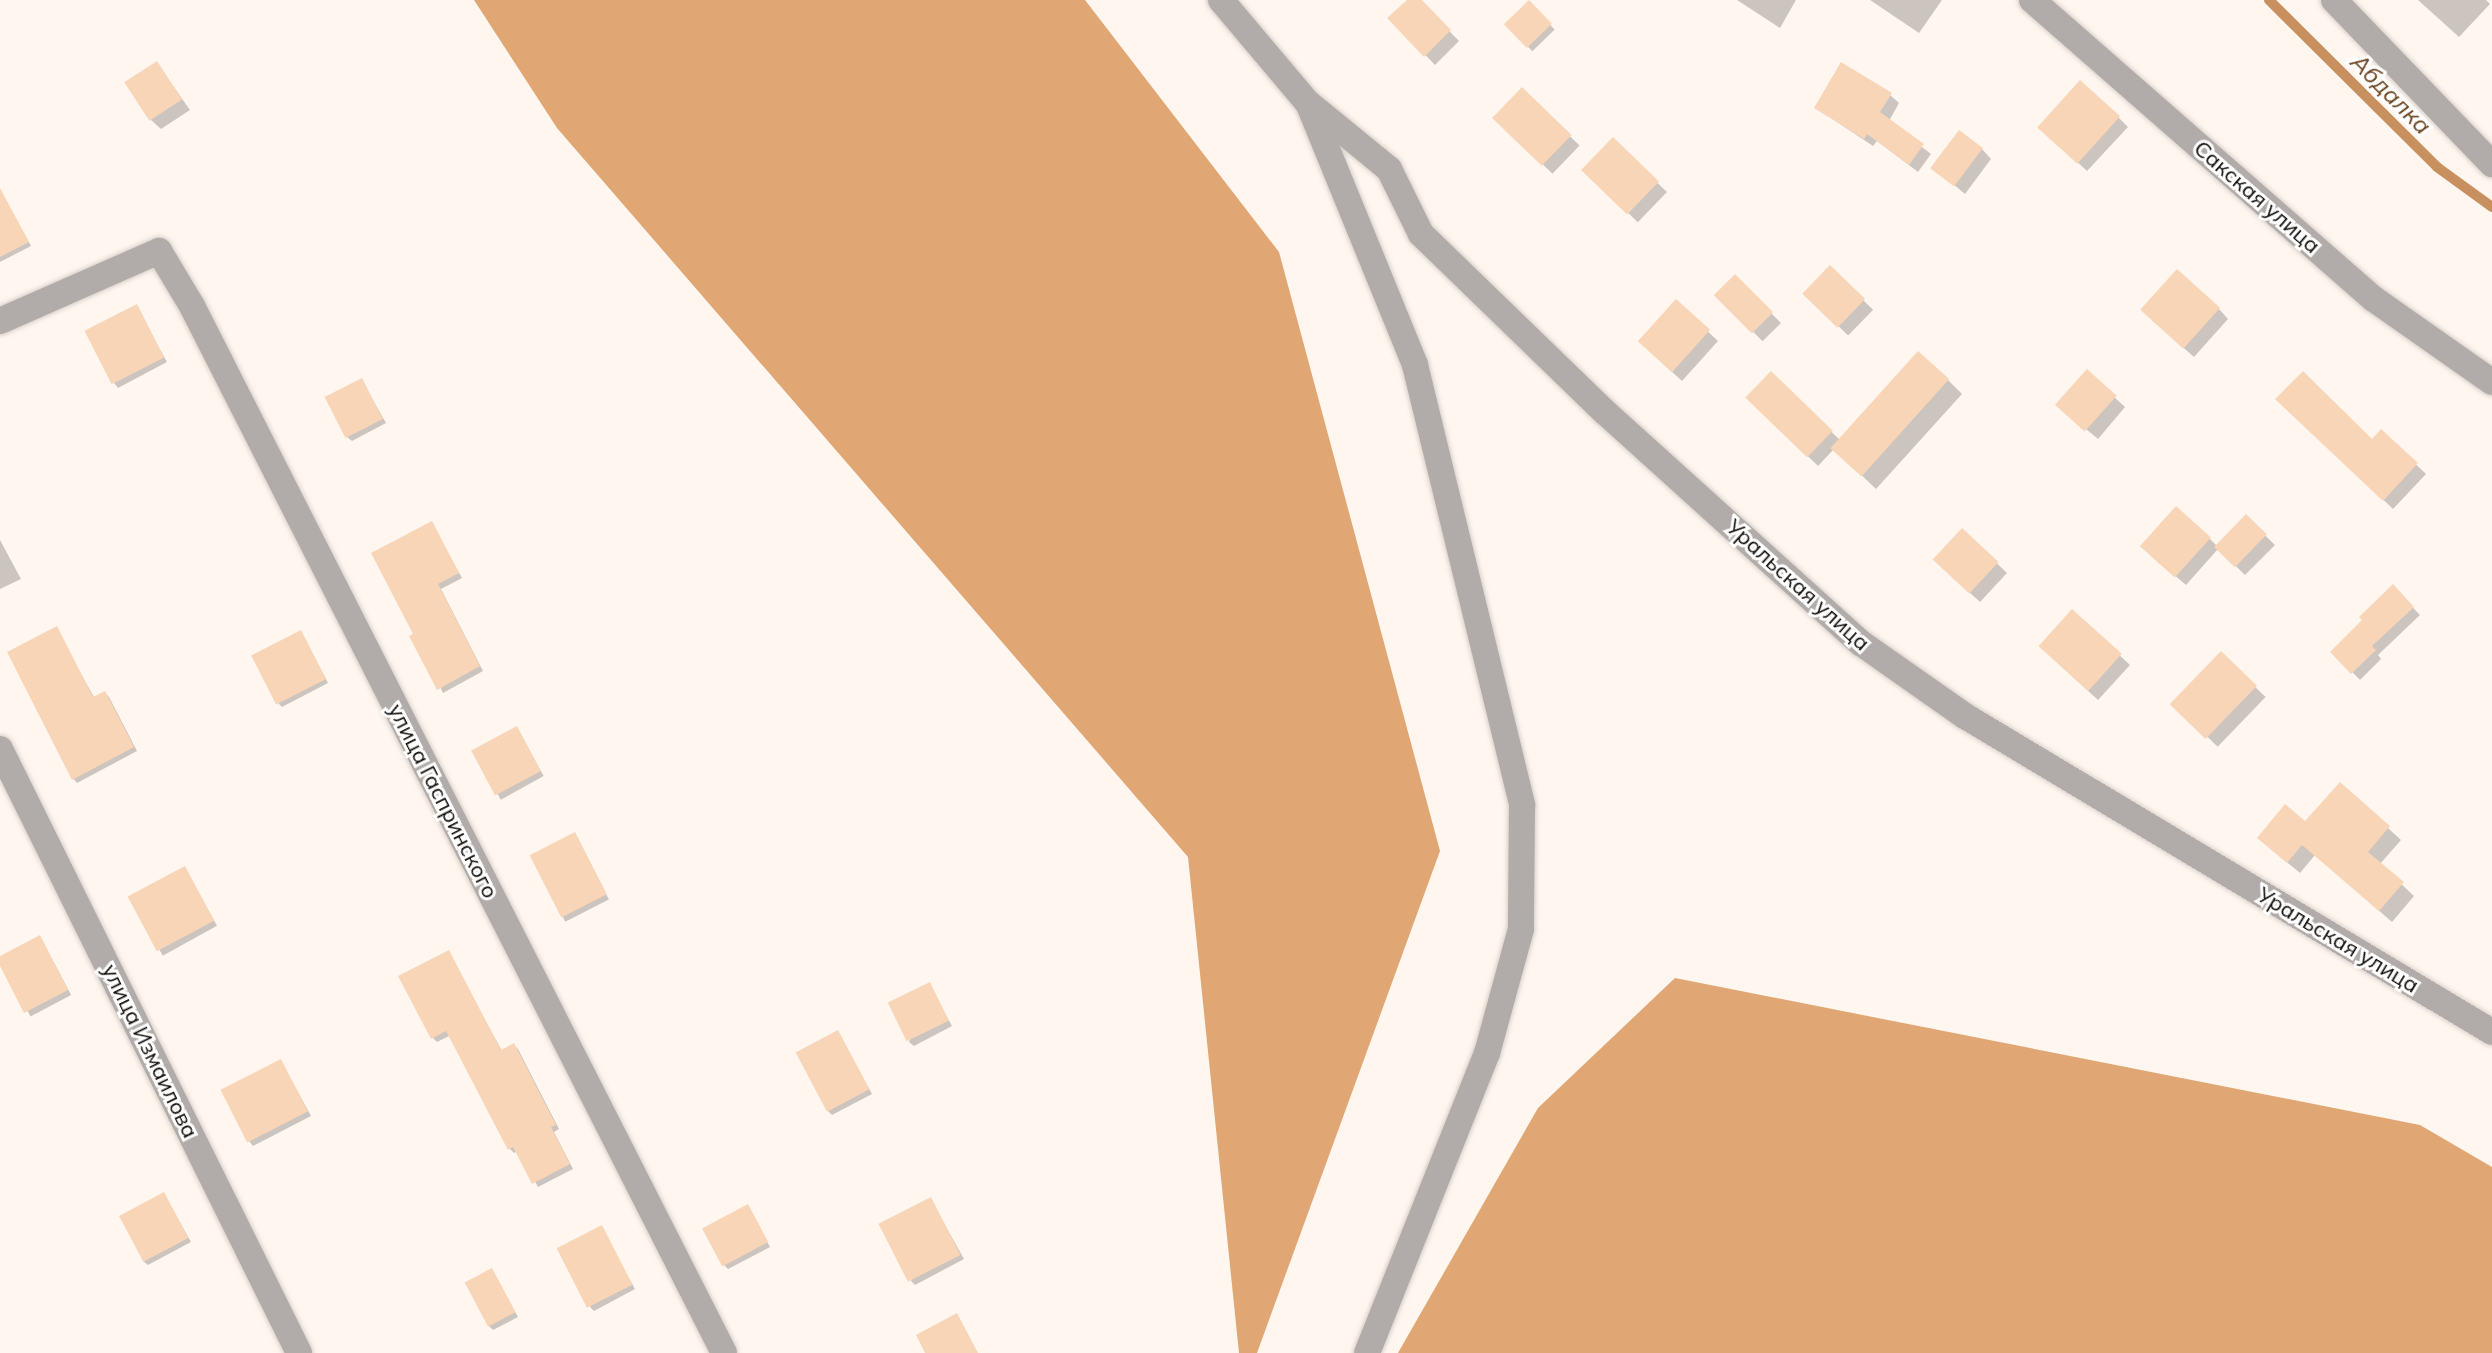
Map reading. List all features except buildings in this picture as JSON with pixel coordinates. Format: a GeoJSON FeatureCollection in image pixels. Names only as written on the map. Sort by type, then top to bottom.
{"type":"FeatureCollection","features":[{"type":"Feature","properties":{"kind":"street","name":"Уральская улица"},"geometry":{"type":"LineString","coordinates":[[1221,0],[1307,102],[1389,169],[1421,234],[1605,412],[1861,643],[1965,716],[2490,1027]]}},
{"type":"Feature","properties":{"kind":"street","name":"Сакская улица"},"geometry":{"type":"LineString","coordinates":[[2032,0],[2374,299],[2492,382]]}},
{"type":"Feature","properties":{"kind":"street"},"geometry":{"type":"LineString","coordinates":[[2334,0],[2492,164]]}},
{"type":"Feature","properties":{"kind":"street"},"geometry":{"type":"LineString","coordinates":[[1307,102],[1415,365],[1522,805],[1521,929],[1487,1053],[1367,1353]]}},
{"type":"Feature","properties":{"kind":"street","name":"улица Гаспринского"},"geometry":{"type":"LineString","coordinates":[[0,321],[159,251],[192,306],[724,1353]]}},
{"type":"Feature","properties":{"kind":"street","name":"улица Измаилова"},"geometry":{"type":"LineString","coordinates":[[0,749],[299,1353]]}},
{"type":"Feature","properties":{"kind":"shaded area"},"geometry":{"type":"Polygon","coordinates":[[[474,0],[1085,0],[1279,252],[1440,851],[1257,1353],[1239,1353],[1188,857],[557,128],[474,0]]]}},
{"type":"Feature","properties":{"kind":"shaded area"},"geometry":{"type":"Polygon","coordinates":[[[1675,978],[2420,1125],[2492,1167],[2492,1353],[1398,1353],[1538,1108],[1675,978]]]}},
{"type":"Feature","properties":{"kind":"waterway","name":"Абдалка"},"geometry":{"type":"LineString","coordinates":[[2269,0],[2437,167],[2492,207]]}}]}
